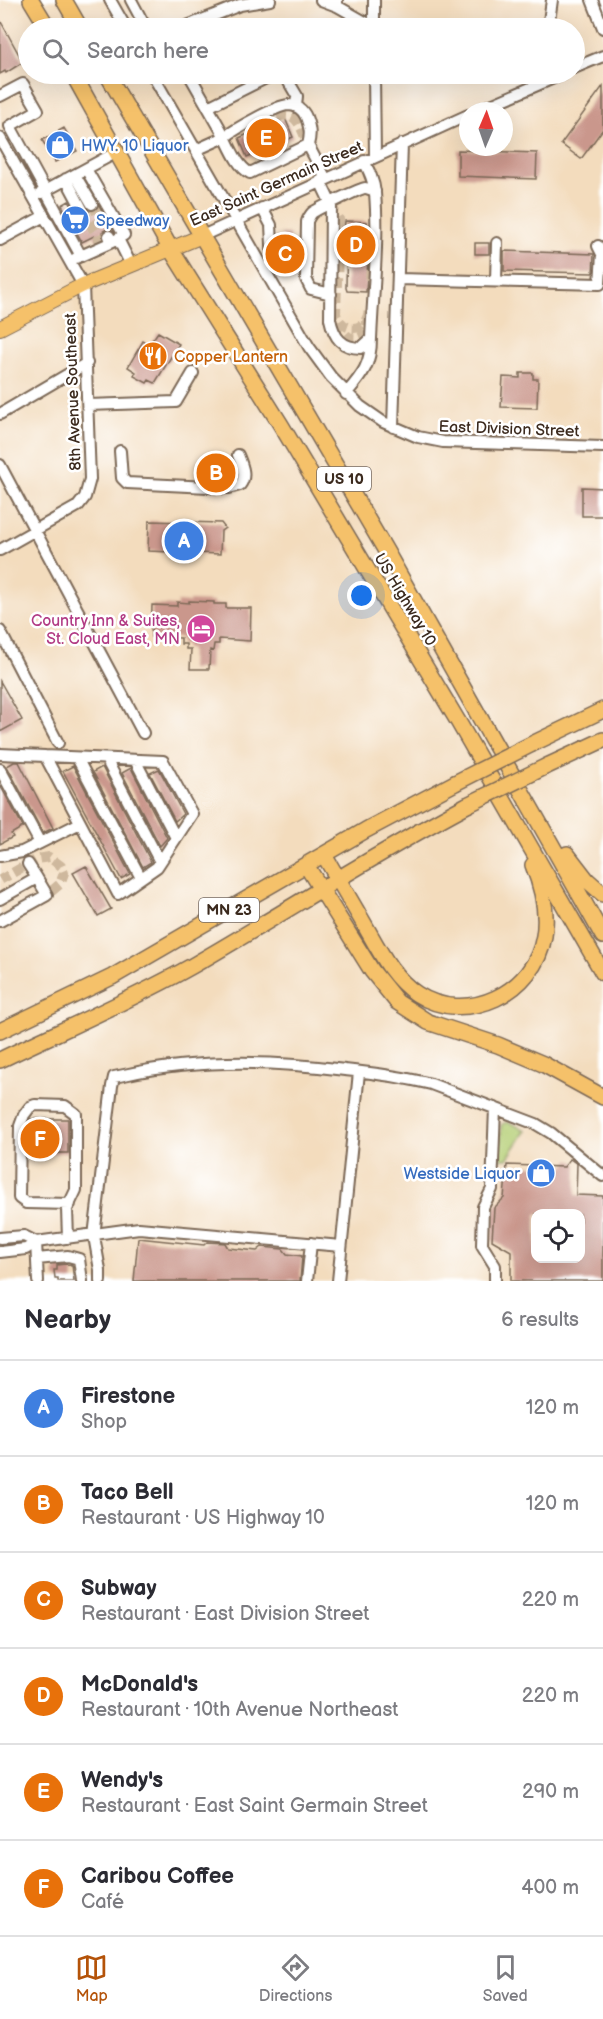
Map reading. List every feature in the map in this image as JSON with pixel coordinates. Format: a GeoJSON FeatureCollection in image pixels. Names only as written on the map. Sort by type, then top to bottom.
{"type":"FeatureCollection","features":[{"type":"Feature","properties":{"kind":"highway"},"geometry":{"type":"LineString","coordinates":[[32,0],[42,18]]}},
{"type":"Feature","properties":{"kind":"highway"},"geometry":{"type":"LineString","coordinates":[[64,0],[74,18]]}},
{"type":"Feature","properties":{"kind":"highway","name":"US 10"},"geometry":{"type":"LineString","coordinates":[[79,84],[170,248]]}},
{"type":"Feature","properties":{"kind":"highway","name":"US 10"},"geometry":{"type":"LineString","coordinates":[[113,84],[201,236]]}},
{"type":"Feature","properties":{"kind":"highway","name":"US Highway 10"},"geometry":{"type":"LineString","coordinates":[[201,236],[386,551],[603,936]]}},
{"type":"Feature","properties":{"kind":"highway","name":"US Highway 10"},"geometry":{"type":"LineString","coordinates":[[170,248],[281,425],[603,973]]}},
{"type":"Feature","properties":{"kind":"highway","name":"MN 23"},"geometry":{"type":"LineString","coordinates":[[0,1032],[112,977],[306,865],[455,783],[603,710]]}},
{"type":"Feature","properties":{"kind":"highway","name":"MN 23"},"geometry":{"type":"LineString","coordinates":[[0,1060],[125,1001],[192,966],[338,879],[468,806],[603,740]]}},
{"type":"Feature","properties":{"kind":"highway"},"geometry":{"type":"LineString","coordinates":[[512,774],[576,868],[603,894]]}},
{"type":"Feature","properties":{"kind":"highway"},"geometry":{"type":"LineString","coordinates":[[324,855],[380,952],[400,980],[411,990],[434,1003],[458,1007],[495,1000],[513,988],[531,970],[545,936],[544,909],[539,880],[506,805]]}},
{"type":"Feature","properties":{"kind":"highway"},"geometry":{"type":"LineString","coordinates":[[306,865],[372,971],[397,1002],[428,1022],[498,1045],[543,1064],[603,1097]]}},
{"type":"Feature","properties":{"kind":"highway"},"geometry":{"type":"LineString","coordinates":[[0,1070],[5,1063],[28,1047]]}},
{"type":"Feature","properties":{"kind":"main road","name":"East Saint Germain Street"},"geometry":{"type":"LineString","coordinates":[[0,328],[83,285],[201,236]]}},
{"type":"Feature","properties":{"kind":"street"},"geometry":{"type":"LineString","coordinates":[[110,0],[120,18]]}},
{"type":"Feature","properties":{"kind":"street"},"geometry":{"type":"LineString","coordinates":[[131,0],[141,18]]}},
{"type":"Feature","properties":{"kind":"street"},"geometry":{"type":"LineString","coordinates":[[205,18],[240,3],[270,0]]}},
{"type":"Feature","properties":{"kind":"street"},"geometry":{"type":"LineString","coordinates":[[321,0],[337,3],[359,18]]}},
{"type":"Feature","properties":{"kind":"street"},"geometry":{"type":"LineString","coordinates":[[374,0],[374,18]]}},
{"type":"Feature","properties":{"kind":"street"},"geometry":{"type":"LineString","coordinates":[[549,18],[552,0]]}},
{"type":"Feature","properties":{"kind":"street"},"geometry":{"type":"LineString","coordinates":[[592,0],[603,28]]}},
{"type":"Feature","properties":{"kind":"street"},"geometry":{"type":"LineString","coordinates":[[585,63],[603,56]]}},
{"type":"Feature","properties":{"kind":"street"},"geometry":{"type":"LineString","coordinates":[[1,94],[23,84],[38,110],[10,126],[81,256]]}},
{"type":"Feature","properties":{"kind":"street","name":"East Division Street"},"geometry":{"type":"LineString","coordinates":[[159,84],[319,362],[346,394],[372,416],[418,437],[442,442],[603,447]]}},
{"type":"Feature","properties":{"kind":"street"},"geometry":{"type":"LineString","coordinates":[[195,84],[245,171],[250,173],[308,145]]}},
{"type":"Feature","properties":{"kind":"street"},"geometry":{"type":"LineString","coordinates":[[208,107],[254,84]]}},
{"type":"Feature","properties":{"kind":"street"},"geometry":{"type":"LineString","coordinates":[[290,84],[297,96],[296,106]]}},
{"type":"Feature","properties":{"kind":"street"},"geometry":{"type":"LineString","coordinates":[[374,84],[375,156]]}},
{"type":"Feature","properties":{"kind":"street"},"geometry":{"type":"LineString","coordinates":[[497,102],[537,84]]}},
{"type":"Feature","properties":{"kind":"street"},"geometry":{"type":"LineString","coordinates":[[196,150],[286,105],[296,106],[303,111],[311,133],[308,145],[331,204],[330,320],[332,330],[340,342],[351,348],[361,348],[371,339]]}},
{"type":"Feature","properties":{"kind":"street","name":"East Saint Germain Street"},"geometry":{"type":"LineString","coordinates":[[201,236],[459,119]]}},
{"type":"Feature","properties":{"kind":"street"},"geometry":{"type":"LineString","coordinates":[[0,138],[83,285]]}},
{"type":"Feature","properties":{"kind":"street"},"geometry":{"type":"LineString","coordinates":[[393,427],[402,144]]}},
{"type":"Feature","properties":{"kind":"street"},"geometry":{"type":"LineString","coordinates":[[33,197],[117,152]]}},
{"type":"Feature","properties":{"kind":"street"},"geometry":{"type":"LineString","coordinates":[[14,164],[27,157]]}},
{"type":"Feature","properties":{"kind":"street"},"geometry":{"type":"LineString","coordinates":[[346,394],[366,369],[369,362],[371,339],[375,191],[364,161]]}},
{"type":"Feature","properties":{"kind":"street"},"geometry":{"type":"LineString","coordinates":[[70,261],[124,235],[86,169]]}},
{"type":"Feature","properties":{"kind":"street"},"geometry":{"type":"LineString","coordinates":[[71,177],[87,206]]}},
{"type":"Feature","properties":{"kind":"street"},"geometry":{"type":"LineString","coordinates":[[331,294],[311,290],[306,279],[307,222],[311,213],[351,192],[364,188],[375,191]]}},
{"type":"Feature","properties":{"kind":"street"},"geometry":{"type":"LineString","coordinates":[[262,208],[271,225],[273,263],[265,268]]}},
{"type":"Feature","properties":{"kind":"street"},"geometry":{"type":"LineString","coordinates":[[0,240],[44,216]]}},
{"type":"Feature","properties":{"kind":"street"},"geometry":{"type":"LineString","coordinates":[[108,241],[131,265]]}},
{"type":"Feature","properties":{"kind":"street"},"geometry":{"type":"LineString","coordinates":[[496,280],[497,243]]}},
{"type":"Feature","properties":{"kind":"street"},"geometry":{"type":"LineString","coordinates":[[398,279],[602,284],[602,254],[598,246]]}},
{"type":"Feature","properties":{"kind":"street","name":"8th Avenue Southeast"},"geometry":{"type":"LineString","coordinates":[[36,530],[71,511],[85,496],[90,479],[83,285]]}},
{"type":"Feature","properties":{"kind":"street"},"geometry":{"type":"LineString","coordinates":[[0,414],[87,363]]}},
{"type":"Feature","properties":{"kind":"street"},"geometry":{"type":"LineString","coordinates":[[88,405],[176,402],[193,373]]}},
{"type":"Feature","properties":{"kind":"street"},"geometry":{"type":"LineString","coordinates":[[120,451],[122,478],[127,483],[229,488],[240,485],[243,480],[243,467],[238,455]]}},
{"type":"Feature","properties":{"kind":"street"},"geometry":{"type":"LineString","coordinates":[[0,465],[143,733]]}},
{"type":"Feature","properties":{"kind":"street"},"geometry":{"type":"LineString","coordinates":[[0,550],[36,530]]}},
{"type":"Feature","properties":{"kind":"street"},"geometry":{"type":"LineString","coordinates":[[0,631],[58,743]]}},
{"type":"Feature","properties":{"kind":"street"},"geometry":{"type":"LineString","coordinates":[[0,754],[163,761],[192,813],[157,867],[118,894],[45,756]]}},
{"type":"Feature","properties":{"kind":"street"},"geometry":{"type":"LineString","coordinates":[[77,758],[141,878]]}},
{"type":"Feature","properties":{"kind":"street"},"geometry":{"type":"LineString","coordinates":[[106,759],[160,862]]}},
{"type":"Feature","properties":{"kind":"street"},"geometry":{"type":"LineString","coordinates":[[135,760],[176,838]]}},
{"type":"Feature","properties":{"kind":"street"},"geometry":{"type":"LineString","coordinates":[[0,769],[40,843]]}},
{"type":"Feature","properties":{"kind":"street"},"geometry":{"type":"LineString","coordinates":[[0,856],[22,852],[80,822]]}},
{"type":"Feature","properties":{"kind":"street"},"geometry":{"type":"LineString","coordinates":[[1,918],[47,895],[28,864]]}},
{"type":"Feature","properties":{"kind":"street"},"geometry":{"type":"LineString","coordinates":[[0,899],[37,878]]}},
{"type":"Feature","properties":{"kind":"street"},"geometry":{"type":"LineString","coordinates":[[100,1281],[94,1236],[114,1077],[142,1071],[198,1063],[281,1063],[359,1071],[424,1082],[544,1128],[603,1176]]}},
{"type":"Feature","properties":{"kind":"street"},"geometry":{"type":"LineString","coordinates":[[338,1281],[359,1071]]}},
{"type":"Feature","properties":{"kind":"street"},"geometry":{"type":"LineString","coordinates":[[68,1239],[67,1214],[75,1196],[77,1119],[73,1110],[65,1106],[35,1105],[21,1120],[19,1198],[23,1202],[70,1204]]}},
{"type":"Feature","properties":{"kind":"street"},"geometry":{"type":"LineString","coordinates":[[495,1108],[492,1189],[483,1207],[482,1245],[495,1266],[495,1281]]}},
{"type":"Feature","properties":{"kind":"street"},"geometry":{"type":"LineString","coordinates":[[0,1252],[26,1249],[36,1242],[94,1236],[138,1228],[341,1246]]}},
{"type":"Feature","properties":{"kind":"street"},"geometry":{"type":"LineString","coordinates":[[0,1238],[24,1236],[36,1242]]}},
{"type":"Feature","properties":{"kind":"street"},"geometry":{"type":"LineString","coordinates":[[36,1242],[38,1281]]}},
{"type":"Feature","properties":{"kind":"street"},"geometry":{"type":"LineString","coordinates":[[307,1281],[311,1243]]}},
{"type":"Feature","properties":{"kind":"street"},"geometry":{"type":"LineString","coordinates":[[37,1259],[68,1256],[79,1259],[82,1281]]}},
{"type":"Feature","properties":{"kind":"green space"},"geometry":{"type":"Polygon","coordinates":[[[508,1122],[526,1130],[507,1159],[500,1159],[501,1126],[508,1122]]]}},
{"type":"Feature","properties":{"kind":"building"},"geometry":{"type":"Polygon","coordinates":[[[0,20],[18,53],[18,65],[0,74],[0,20]]]}},
{"type":"Feature","properties":{"kind":"building"},"geometry":{"type":"Polygon","coordinates":[[[603,86],[603,129],[581,159],[561,144],[603,86]]]}},
{"type":"Feature","properties":{"kind":"building"},"geometry":{"type":"Polygon","coordinates":[[[285,118],[293,137],[247,157],[239,138],[262,128],[261,124],[268,120],[270,124],[285,118]]]}},
{"type":"Feature","properties":{"kind":"building","name":"HWY. 10 Liquor"},"geometry":{"type":"Polygon","coordinates":[[[64,128],[77,151],[55,162],[42,140],[64,128]]]}},
{"type":"Feature","properties":{"kind":"building"},"geometry":{"type":"Polygon","coordinates":[[[458,150],[459,156],[513,156],[513,152],[537,153],[536,179],[458,176],[458,150]]]}},
{"type":"Feature","properties":{"kind":"building"},"geometry":{"type":"Polygon","coordinates":[[[69,201],[76,213],[81,216],[86,215],[89,211],[95,211],[99,206],[112,229],[102,232],[102,238],[97,241],[94,236],[82,242],[62,205],[69,201]]]}},
{"type":"Feature","properties":{"kind":"building"},"geometry":{"type":"Polygon","coordinates":[[[345,221],[367,222],[364,258],[368,258],[366,292],[347,291],[346,288],[347,232],[344,232],[345,221]]]}},
{"type":"Feature","properties":{"kind":"building"},"geometry":{"type":"Polygon","coordinates":[[[281,234],[289,234],[289,275],[280,275],[281,234]]]}},
{"type":"Feature","properties":{"kind":"building"},"geometry":{"type":"Polygon","coordinates":[[[475,243],[489,243],[489,254],[475,254],[475,243]]]}},
{"type":"Feature","properties":{"kind":"building"},"geometry":{"type":"Polygon","coordinates":[[[504,251],[594,254],[593,273],[504,271],[504,251]]]}},
{"type":"Feature","properties":{"kind":"building","name":"Copper Lantern"},"geometry":{"type":"Polygon","coordinates":[[[158,332],[179,344],[155,383],[149,380],[147,383],[134,376],[136,372],[128,367],[143,341],[149,345],[158,332]]]}},
{"type":"Feature","properties":{"kind":"building"},"geometry":{"type":"Polygon","coordinates":[[[520,373],[533,373],[533,379],[538,379],[537,408],[501,407],[503,377],[520,378],[520,373]]]}},
{"type":"Feature","properties":{"kind":"building"},"geometry":{"type":"Polygon","coordinates":[[[203,464],[230,465],[230,480],[202,479],[203,464]]]}},
{"type":"Feature","properties":{"kind":"building"},"geometry":{"type":"Polygon","coordinates":[[[582,487],[603,488],[603,516],[582,516],[582,487]]]}},
{"type":"Feature","properties":{"kind":"building"},"geometry":{"type":"Polygon","coordinates":[[[149,521],[221,523],[225,528],[221,531],[220,554],[148,551],[149,521]]]}},
{"type":"Feature","properties":{"kind":"building","name":"Country Inn & Suites, St. Cloud East, MN"},"geometry":{"type":"Polygon","coordinates":[[[189,601],[226,604],[226,608],[251,608],[250,641],[219,639],[219,644],[214,644],[213,651],[210,650],[209,669],[190,669],[191,649],[186,649],[186,644],[181,644],[181,638],[151,637],[152,605],[177,606],[177,602],[189,603],[189,601]]]}},
{"type":"Feature","properties":{"kind":"building"},"geometry":{"type":"Polygon","coordinates":[[[0,681],[22,720],[0,732],[0,681]]]}},
{"type":"Feature","properties":{"kind":"building"},"geometry":{"type":"Polygon","coordinates":[[[19,762],[53,828],[43,833],[7,766],[19,762]]]}},
{"type":"Feature","properties":{"kind":"building"},"geometry":{"type":"Polygon","coordinates":[[[73,766],[130,874],[121,879],[63,771],[73,766]]]}},
{"type":"Feature","properties":{"kind":"building"},"geometry":{"type":"Polygon","coordinates":[[[102,767],[151,862],[143,867],[93,772],[102,767]]]}},
{"type":"Feature","properties":{"kind":"building"},"geometry":{"type":"Polygon","coordinates":[[[131,768],[167,838],[160,846],[122,773],[131,768]]]}},
{"type":"Feature","properties":{"kind":"building"},"geometry":{"type":"Polygon","coordinates":[[[159,769],[183,814],[175,821],[150,773],[159,769]]]}},
{"type":"Feature","properties":{"kind":"building"},"geometry":{"type":"Polygon","coordinates":[[[0,785],[23,827],[11,834],[13,837],[0,844],[0,785]]]}},
{"type":"Feature","properties":{"kind":"building"},"geometry":{"type":"Polygon","coordinates":[[[86,866],[111,909],[98,916],[73,873],[86,866]]]}},
{"type":"Feature","properties":{"kind":"building"},"geometry":{"type":"Polygon","coordinates":[[[31,1119],[68,1119],[68,1153],[31,1153],[31,1119]]]}},
{"type":"Feature","properties":{"kind":"building"},"geometry":{"type":"Polygon","coordinates":[[[570,1159],[577,1164],[576,1195],[603,1196],[603,1281],[511,1281],[511,1251],[492,1240],[494,1208],[504,1198],[507,1165],[564,1167],[570,1159]]]}},
{"type":"Feature","properties":{"kind":"building"},"geometry":{"type":"Polygon","coordinates":[[[138,1238],[204,1245],[207,1242],[225,1243],[228,1248],[257,1251],[262,1247],[283,1249],[287,1254],[302,1256],[300,1281],[134,1281],[138,1238]]]}},
{"type":"Feature","properties":{"kind":"building"},"geometry":{"type":"Polygon","coordinates":[[[57,1265],[72,1265],[74,1281],[58,1281],[58,1278],[55,1278],[54,1270],[57,1270],[57,1265]]]}},
{"type":"Feature","properties":{"kind":"tunnel"},"geometry":{"type":"LineString","coordinates":[[235,129],[250,130],[279,117],[290,116],[299,124],[308,145]]}},
{"type":"Feature","properties":{"kind":"tunnel"},"geometry":{"type":"LineString","coordinates":[[92,204],[109,236]]}},
{"type":"Feature","properties":{"kind":"tunnel"},"geometry":{"type":"LineString","coordinates":[[331,204],[339,219],[336,314],[344,325],[355,328],[364,322],[369,308]]}},
{"type":"Feature","properties":{"kind":"tunnel"},"geometry":{"type":"LineString","coordinates":[[82,209],[100,241]]}},
{"type":"Feature","properties":{"kind":"tunnel"},"geometry":{"type":"LineString","coordinates":[[370,280],[373,239]]}},
{"type":"Feature","properties":{"kind":"tunnel"},"geometry":{"type":"LineString","coordinates":[[339,321],[345,334],[351,338],[364,335],[367,321]]}},
{"type":"Feature","properties":{"kind":"tunnel"},"geometry":{"type":"LineString","coordinates":[[0,880],[37,859],[49,857],[61,866],[64,873],[60,884],[47,895]]}},
{"type":"Feature","properties":{"kind":"place","name":"Wendy's"},"geometry":{"type":"Point","coordinates":[266,138]}},
{"type":"Feature","properties":{"kind":"place","name":"HWY. 10 Liquor"},"geometry":{"type":"Point","coordinates":[60,145]}},
{"type":"Feature","properties":{"kind":"place","name":"Speedway"},"geometry":{"type":"Point","coordinates":[75,220]}},
{"type":"Feature","properties":{"kind":"place","name":"McDonald's"},"geometry":{"type":"Point","coordinates":[356,245]}},
{"type":"Feature","properties":{"kind":"place","name":"Subway"},"geometry":{"type":"Point","coordinates":[285,254]}},
{"type":"Feature","properties":{"kind":"place","name":"Copper Lantern"},"geometry":{"type":"Point","coordinates":[153,356]}},
{"type":"Feature","properties":{"kind":"place","name":"Taco Bell"},"geometry":{"type":"Point","coordinates":[216,473]}},
{"type":"Feature","properties":{"kind":"place","name":"Firestone"},"geometry":{"type":"Point","coordinates":[184,541]}},
{"type":"Feature","properties":{"kind":"place","name":"Country Inn & Suites, St. Cloud East, MN"},"geometry":{"type":"Point","coordinates":[201,629]}},
{"type":"Feature","properties":{"kind":"place","name":"Caribou Coffee"},"geometry":{"type":"Point","coordinates":[40,1139]}},
{"type":"Feature","properties":{"kind":"place","name":"Westside Liquor"},"geometry":{"type":"Point","coordinates":[541,1173]}}]}
